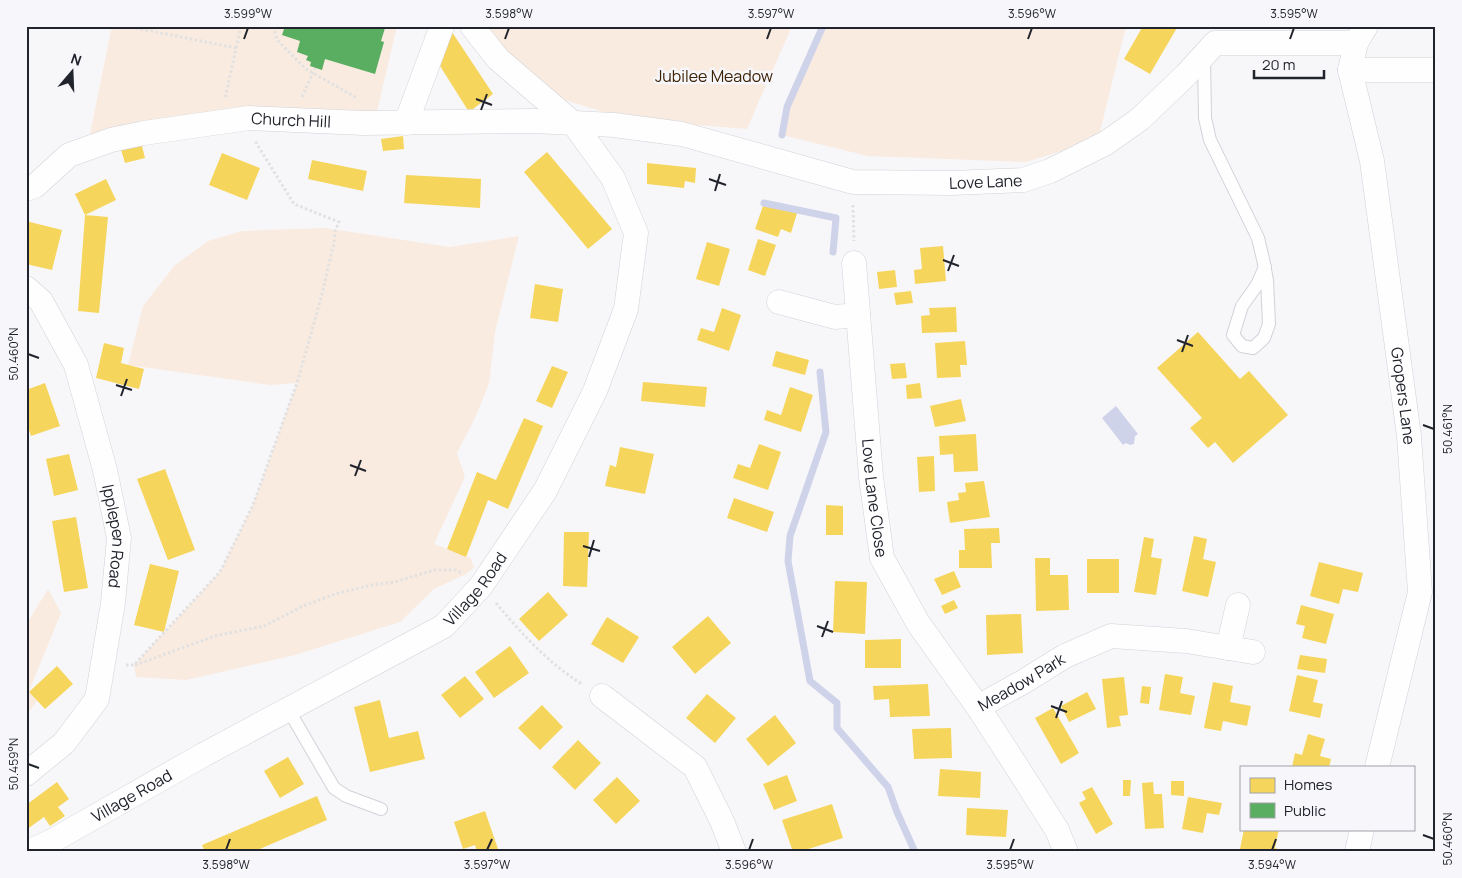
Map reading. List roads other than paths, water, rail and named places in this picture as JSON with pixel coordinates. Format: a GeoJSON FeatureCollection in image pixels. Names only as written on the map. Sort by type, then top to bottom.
{"type":"FeatureCollection","features":[{"type":"Feature","properties":{"kind":"street"},"geometry":{"type":"LineString","coordinates":[[406,123],[442,26]]}},
{"type":"Feature","properties":{"kind":"street","name":"Village Road"},"geometry":{"type":"LineString","coordinates":[[28,852],[52,841],[203,755],[444,626],[482,586],[545,490],[595,391],[626,309],[636,233],[613,178],[574,124],[498,59],[472,26]]}},
{"type":"Feature","properties":{"kind":"street","name":"Love Lane"},"geometry":{"type":"LineString","coordinates":[[574,124],[614,125],[682,134],[853,182],[952,183],[1022,180],[1050,171],[1106,143],[1140,119],[1215,43],[1361,35]]}},
{"type":"Feature","properties":{"kind":"street","name":"Gropers Lane"},"geometry":{"type":"LineString","coordinates":[[1361,35],[1350,70],[1373,171],[1409,436],[1420,592],[1377,766]]}},
{"type":"Feature","properties":{"kind":"street"},"geometry":{"type":"LineString","coordinates":[[1350,70],[1436,70]]}},
{"type":"Feature","properties":{"kind":"street","name":"Church Hill"},"geometry":{"type":"LineString","coordinates":[[26,189],[35,186],[69,155],[111,140],[144,133],[249,118],[363,123],[534,121],[574,124]]}},
{"type":"Feature","properties":{"kind":"street","name":"Love Lane Close"},"geometry":{"type":"LineString","coordinates":[[854,263],[871,477],[882,558],[918,623],[978,707]]}},
{"type":"Feature","properties":{"kind":"street","name":"Ipplepen Road"},"geometry":{"type":"LineString","coordinates":[[26,288],[41,301],[76,365],[105,470],[119,538],[113,603],[97,699],[64,743],[26,774]]}},
{"type":"Feature","properties":{"kind":"street"},"geometry":{"type":"LineString","coordinates":[[780,302],[835,317],[858,315]]}},
{"type":"Feature","properties":{"kind":"street"},"geometry":{"type":"LineString","coordinates":[[1228,648],[1238,605]]}},
{"type":"Feature","properties":{"kind":"street","name":"Meadow Park"},"geometry":{"type":"LineString","coordinates":[[1066,852],[1057,830],[978,707],[1066,656],[1110,636],[1186,641],[1253,652]]}},
{"type":"Feature","properties":{"kind":"street"},"geometry":{"type":"LineString","coordinates":[[602,696],[695,767],[722,821],[734,852]]}},
{"type":"Feature","properties":{"kind":"street"},"geometry":{"type":"LineString","coordinates":[[1357,852],[1362,830]]}},
{"type":"Feature","properties":{"kind":"lane"},"geometry":{"type":"LineString","coordinates":[[1204,55],[1205,118],[1210,140],[1258,238],[1264,267],[1268,296],[1269,324],[1264,338],[1253,348],[1242,346],[1233,335],[1236,322],[1242,306],[1257,285],[1264,267]]}},
{"type":"Feature","properties":{"kind":"lane"},"geometry":{"type":"LineString","coordinates":[[288,709],[334,788],[346,796],[381,810]]}},
{"type":"Feature","properties":{"kind":"water"},"geometry":{"type":"Polygon","coordinates":[[[1116,406],[1138,434],[1135,436],[1134,444],[1126,443],[1123,445],[1102,418],[1116,406]]]}},
{"type":"Feature","properties":{"kind":"waterway"},"geometry":{"type":"LineString","coordinates":[[782,135],[787,107],[823,26]]}},
{"type":"Feature","properties":{"kind":"waterway"},"geometry":{"type":"LineString","coordinates":[[764,203],[836,218],[833,252]]}},
{"type":"Feature","properties":{"kind":"waterway"},"geometry":{"type":"LineString","coordinates":[[820,372],[826,432],[790,536],[788,561],[810,681],[837,703],[837,728],[888,787],[915,852]]}},
{"type":"Feature","properties":{"kind":"park label","name":"Jubilee Meadow"},"geometry":{"type":"Point","coordinates":[714,76]}}]}
